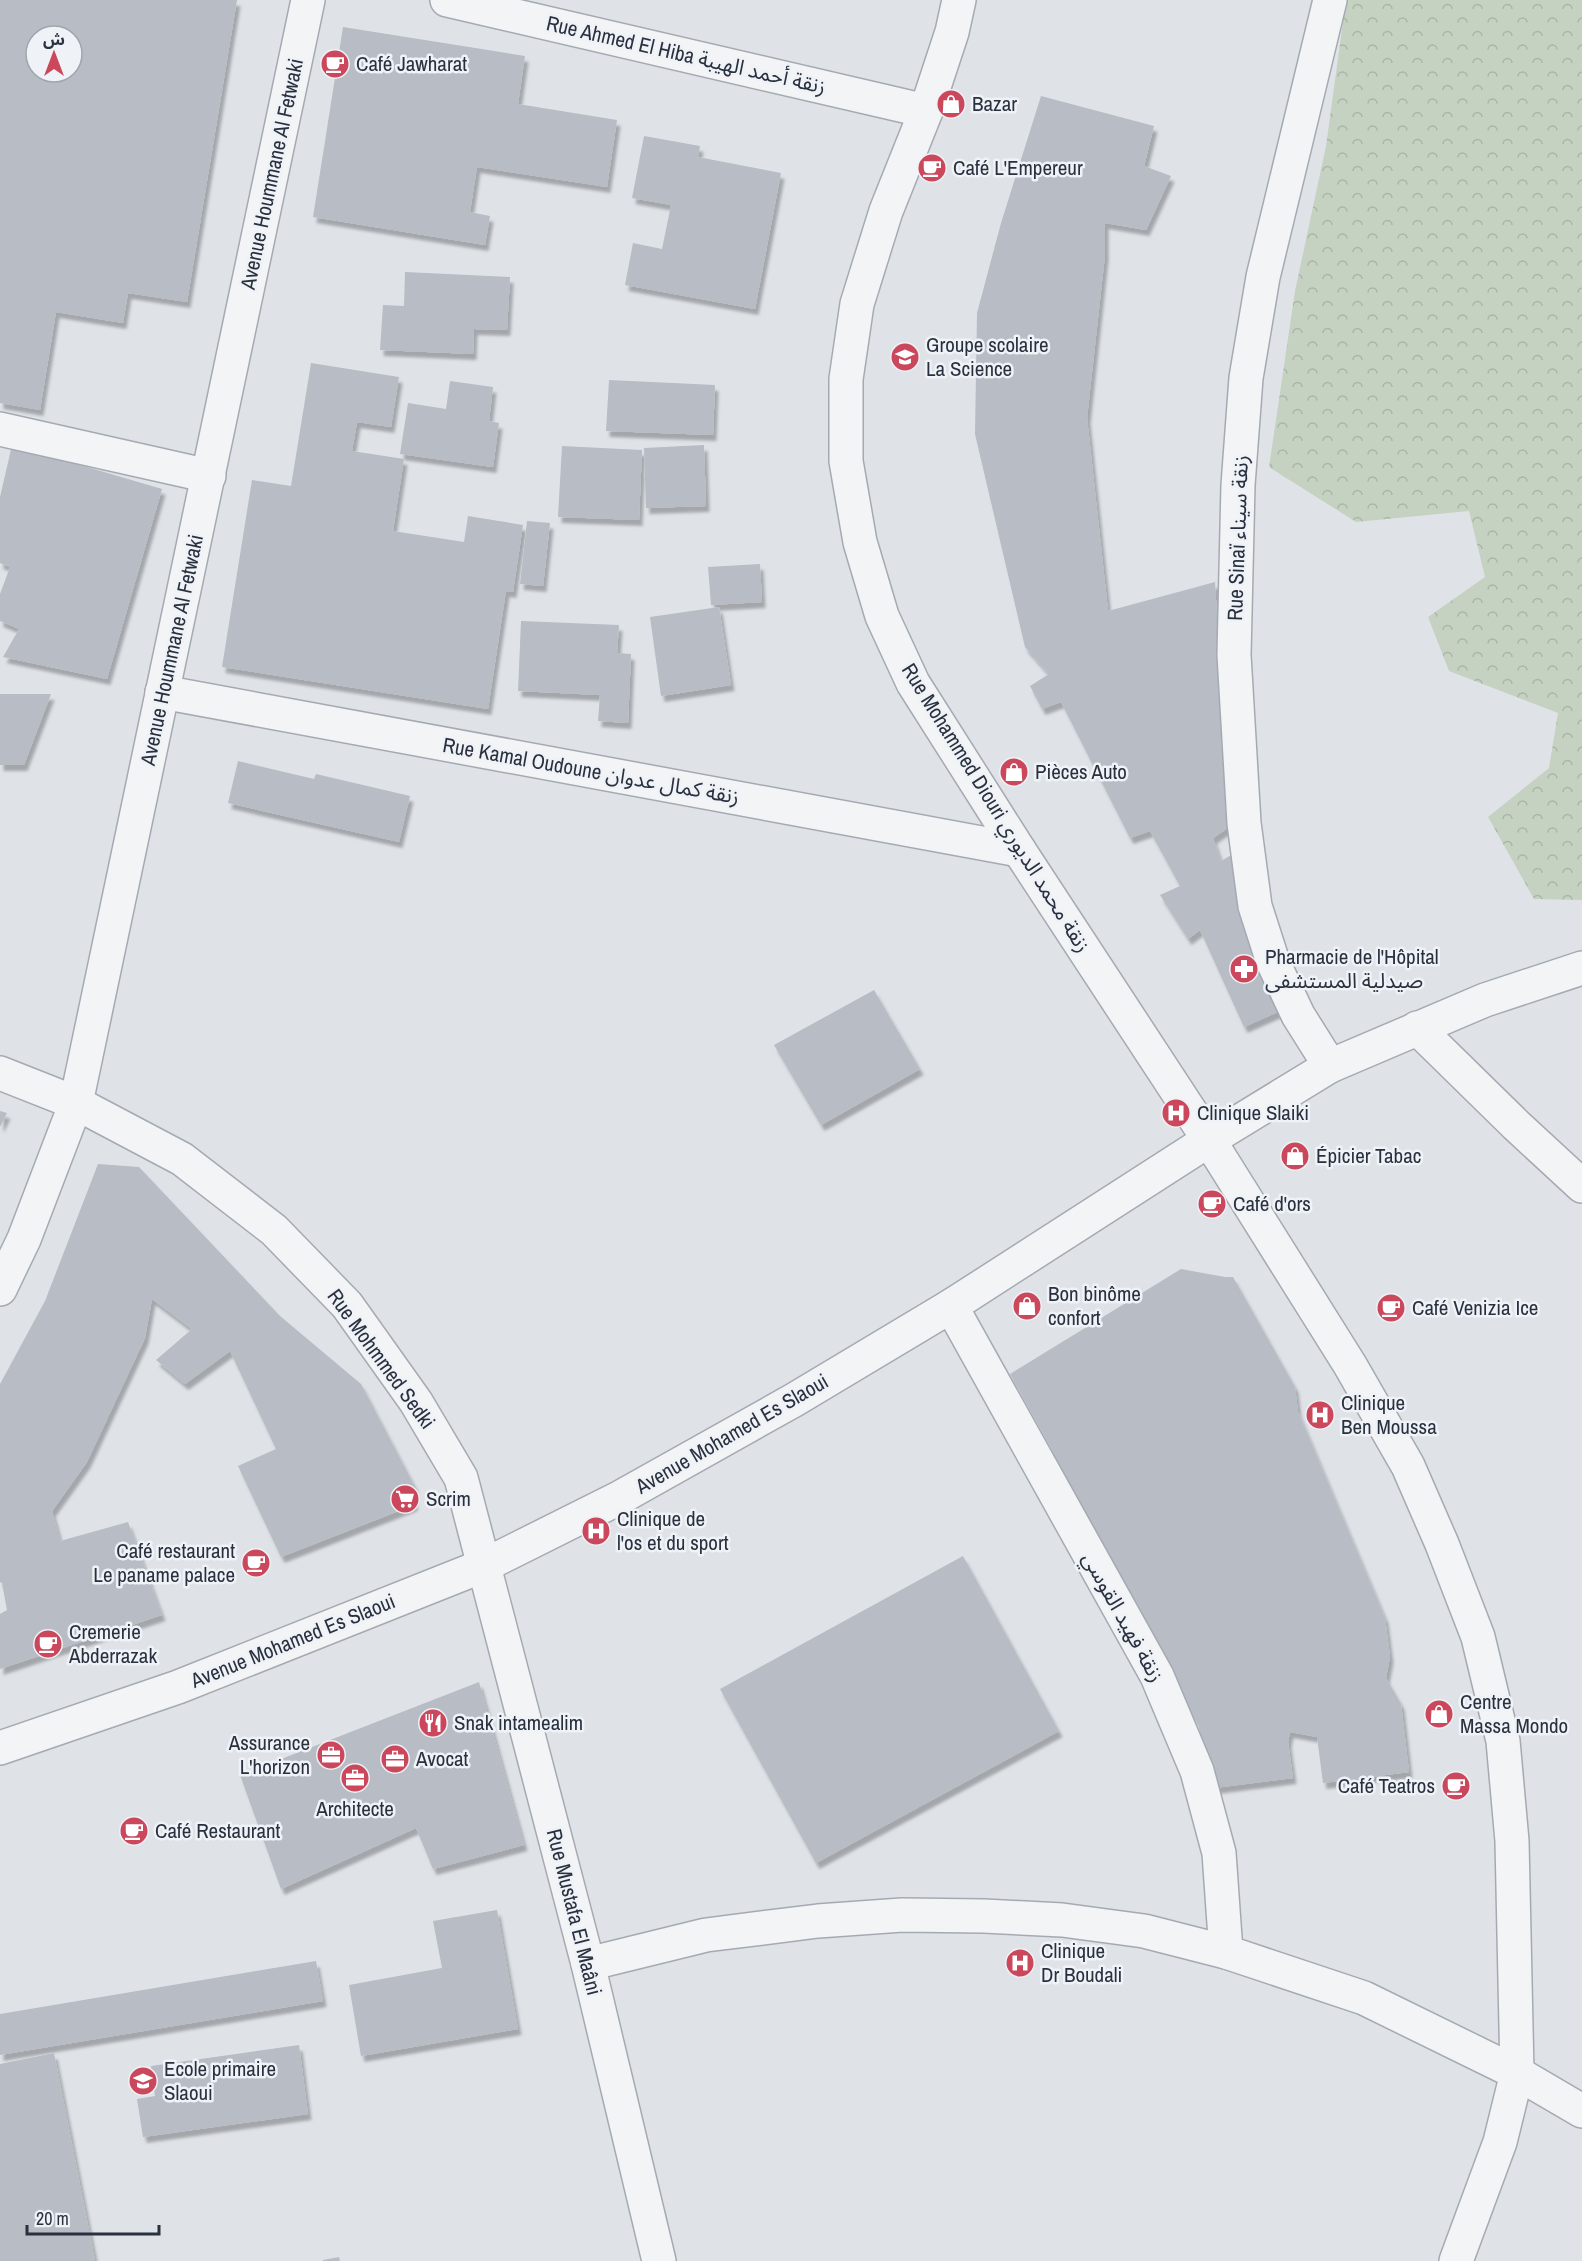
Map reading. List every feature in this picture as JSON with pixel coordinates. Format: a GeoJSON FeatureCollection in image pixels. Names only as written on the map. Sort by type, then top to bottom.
{"type":"FeatureCollection","features":[{"type":"Feature","properties":{"kind":"street","name":"Avenue Hoummane Al Fetwaki"},"geometry":{"type":"LineString","coordinates":[[0,1288],[24,1239],[76,1104],[308,0]]}},
{"type":"Feature","properties":{"kind":"street","name":"Rue Ahmed El Hiba زنقة أحمد الهيبة"},"geometry":{"type":"LineString","coordinates":[[447,0],[926,111]]}},
{"type":"Feature","properties":{"kind":"street","name":"Rue Mohammed Diouri زنقة محمد الديوري"},"geometry":{"type":"LineString","coordinates":[[959,0],[952,32],[926,111],[886,212],[857,304],[846,379],[846,461],[860,542],[882,616],[914,683],[1019,850],[1209,1140],[1350,1365],[1408,1466],[1442,1544],[1478,1637],[1503,1741],[1512,1841],[1517,2073],[1500,2142],[1456,2261]]}},
{"type":"Feature","properties":{"kind":"street","name":"Rue Sinaï زنقة سيناء"},"geometry":{"type":"LineString","coordinates":[[1330,0],[1263,277],[1246,378],[1238,485],[1234,655],[1244,811],[1256,906],[1278,973],[1298,1016],[1330,1066]]}},
{"type":"Feature","properties":{"kind":"street"},"geometry":{"type":"LineString","coordinates":[[0,429],[209,476]]}},
{"type":"Feature","properties":{"kind":"street","name":"Rue Kamal Oudoune زنقة كمال عدوان"},"geometry":{"type":"LineString","coordinates":[[162,692],[1019,850]]}},
{"type":"Feature","properties":{"kind":"street","name":"Avenue Mohamed Es Slaoui"},"geometry":{"type":"LineString","coordinates":[[0,1748],[178,1687],[485,1565],[621,1497],[794,1400],[951,1306],[1209,1140],[1330,1066],[1485,1000],[1582,968]]}},
{"type":"Feature","properties":{"kind":"street"},"geometry":{"type":"LineString","coordinates":[[1417,1028],[1582,1186]]}},
{"type":"Feature","properties":{"kind":"street","name":"Rue Mohmmed Sedki"},"geometry":{"type":"LineString","coordinates":[[0,1073],[76,1104],[182,1159],[274,1230],[347,1305],[416,1402],[461,1478],[485,1565]]}},
{"type":"Feature","properties":{"kind":"street","name":"زنقة فهيد القوسي"},"geometry":{"type":"LineString","coordinates":[[951,1306],[1156,1676],[1193,1760],[1220,1853],[1226,1952]]}},
{"type":"Feature","properties":{"kind":"street","name":"Rue Mustafa El Maâni"},"geometry":{"type":"LineString","coordinates":[[485,1565],[588,1964],[658,2261]]}},
{"type":"Feature","properties":{"kind":"street"},"geometry":{"type":"LineString","coordinates":[[588,1964],[706,1935],[902,1915],[1062,1920],[1144,1931],[1226,1952],[1364,1998],[1517,2073],[1582,2111]]}},
{"type":"Feature","properties":{"kind":"green space"},"geometry":{"type":"Polygon","coordinates":[[[1346,0],[1582,0],[1582,900],[1534,899],[1488,817],[1549,768],[1558,713],[1449,671],[1428,617],[1485,577],[1469,511],[1356,522],[1269,467],[1295,291],[1326,146],[1346,0]]]}},
{"type":"Feature","properties":{"kind":"building"},"geometry":{"type":"Polygon","coordinates":[[[0,0],[237,0],[187,302],[128,293],[123,323],[56,312],[40,410],[0,403],[0,0]]]}},
{"type":"Feature","properties":{"kind":"building"},"geometry":{"type":"Polygon","coordinates":[[[343,27],[525,56],[518,104],[617,120],[607,187],[477,167],[470,212],[490,216],[485,245],[313,217],[343,27]]]}},
{"type":"Feature","properties":{"kind":"building"},"geometry":{"type":"Polygon","coordinates":[[[1041,96],[1154,126],[1144,166],[1171,176],[1146,230],[1105,223],[1105,255],[1087,418],[1108,611],[1215,582],[1229,827],[1213,838],[1221,861],[1238,851],[1280,1011],[1244,1027],[1200,930],[1188,939],[1160,895],[1180,886],[1150,831],[1130,838],[1061,702],[1042,709],[1030,686],[1049,674],[1025,647],[975,434],[977,313],[1001,223],[1041,96]]]}},
{"type":"Feature","properties":{"kind":"building"},"geometry":{"type":"Polygon","coordinates":[[[644,136],[700,146],[698,157],[781,173],[755,309],[625,285],[633,243],[662,249],[671,205],[632,198],[644,136]]]}},
{"type":"Feature","properties":{"kind":"building"},"geometry":{"type":"Polygon","coordinates":[[[405,272],[510,277],[507,330],[474,329],[473,354],[380,350],[383,305],[404,306],[405,272]]]}},
{"type":"Feature","properties":{"kind":"building"},"geometry":{"type":"Polygon","coordinates":[[[311,363],[399,377],[391,427],[357,422],[352,451],[404,459],[393,531],[464,542],[468,516],[523,525],[513,592],[506,591],[488,709],[222,667],[252,480],[291,486],[311,363]]]}},
{"type":"Feature","properties":{"kind":"building"},"geometry":{"type":"Polygon","coordinates":[[[609,380],[715,385],[713,435],[606,431],[609,380]]]}},
{"type":"Feature","properties":{"kind":"building"},"geometry":{"type":"Polygon","coordinates":[[[450,381],[493,387],[489,421],[499,423],[493,467],[400,454],[408,403],[446,409],[450,381]]]}},
{"type":"Feature","properties":{"kind":"building"},"geometry":{"type":"Polygon","coordinates":[[[12,445],[162,489],[107,679],[3,657],[19,629],[0,621],[0,594],[10,567],[0,563],[0,497],[12,445]]]}},
{"type":"Feature","properties":{"kind":"building"},"geometry":{"type":"Polygon","coordinates":[[[704,445],[706,506],[646,508],[644,448],[704,445]]]}},
{"type":"Feature","properties":{"kind":"building"},"geometry":{"type":"Polygon","coordinates":[[[562,446],[642,450],[639,520],[558,517],[562,446]]]}},
{"type":"Feature","properties":{"kind":"building"},"geometry":{"type":"Polygon","coordinates":[[[527,521],[550,523],[543,586],[520,584],[527,521]]]}},
{"type":"Feature","properties":{"kind":"building"},"geometry":{"type":"Polygon","coordinates":[[[760,564],[762,602],[711,605],[708,567],[760,564]]]}},
{"type":"Feature","properties":{"kind":"building"},"geometry":{"type":"Polygon","coordinates":[[[719,607],[731,685],[661,696],[650,617],[719,607]]]}},
{"type":"Feature","properties":{"kind":"building"},"geometry":{"type":"Polygon","coordinates":[[[521,621],[619,625],[617,653],[631,654],[628,723],[598,721],[600,695],[518,691],[521,621]]]}},
{"type":"Feature","properties":{"kind":"building"},"geometry":{"type":"Polygon","coordinates":[[[0,694],[51,694],[24,765],[0,765],[0,694]]]}},
{"type":"Feature","properties":{"kind":"building"},"geometry":{"type":"Polygon","coordinates":[[[238,761],[314,779],[316,774],[410,796],[399,842],[228,803],[238,761]]]}},
{"type":"Feature","properties":{"kind":"building"},"geometry":{"type":"Polygon","coordinates":[[[874,990],[920,1069],[821,1125],[774,1045],[874,990]]]}},
{"type":"Feature","properties":{"kind":"building"},"geometry":{"type":"Polygon","coordinates":[[[0,1111],[7,1113],[0,1127],[0,1111]]]}},
{"type":"Feature","properties":{"kind":"building"},"geometry":{"type":"Polygon","coordinates":[[[98,1164],[139,1167],[280,1316],[361,1384],[414,1485],[414,1505],[281,1557],[238,1466],[276,1449],[230,1351],[185,1384],[156,1360],[192,1329],[152,1299],[145,1338],[87,1462],[52,1511],[60,1541],[128,1522],[162,1615],[0,1669],[0,1614],[7,1610],[0,1582],[0,1384],[45,1301],[98,1164]]]}},
{"type":"Feature","properties":{"kind":"building"},"geometry":{"type":"Polygon","coordinates":[[[1181,1269],[1233,1277],[1295,1387],[1298,1412],[1385,1618],[1390,1657],[1386,1678],[1401,1704],[1409,1772],[1323,1783],[1317,1737],[1290,1732],[1288,1742],[1293,1778],[1207,1789],[1199,1727],[1054,1467],[1052,1450],[1010,1374],[1181,1269]]]}},
{"type":"Feature","properties":{"kind":"building"},"geometry":{"type":"Polygon","coordinates":[[[963,1556],[1059,1731],[816,1863],[720,1689],[963,1556]]]}},
{"type":"Feature","properties":{"kind":"building"},"geometry":{"type":"Polygon","coordinates":[[[479,1682],[524,1845],[433,1869],[416,1828],[281,1889],[240,1775],[479,1682]]]}},
{"type":"Feature","properties":{"kind":"building"},"geometry":{"type":"Polygon","coordinates":[[[497,1910],[518,2029],[361,2056],[349,1985],[442,1968],[433,1921],[497,1910]]]}},
{"type":"Feature","properties":{"kind":"building"},"geometry":{"type":"Polygon","coordinates":[[[316,1961],[323,2001],[0,2055],[0,2014],[316,1961]]]}},
{"type":"Feature","properties":{"kind":"building"},"geometry":{"type":"Polygon","coordinates":[[[299,2045],[308,2114],[143,2137],[137,2099],[155,2096],[151,2066],[299,2045]]]}},
{"type":"Feature","properties":{"kind":"building"},"geometry":{"type":"Polygon","coordinates":[[[54,2053],[95,2261],[0,2261],[0,2064],[54,2053]]]}},
{"type":"Feature","properties":{"kind":"building"},"geometry":{"type":"Polygon","coordinates":[[[339,2257],[340,2261],[323,2261],[323,2260],[339,2257]]]}},
{"type":"Feature","properties":{"kind":"place","name":"Café Jawharat"},"geometry":{"type":"Point","coordinates":[335,64]}},
{"type":"Feature","properties":{"kind":"place","name":"Bazar"},"geometry":{"type":"Point","coordinates":[951,104]}},
{"type":"Feature","properties":{"kind":"place","name":"Café L'Empereur"},"geometry":{"type":"Point","coordinates":[932,168]}},
{"type":"Feature","properties":{"kind":"place","name":"Groupe scolaire La Science"},"geometry":{"type":"Point","coordinates":[905,357]}},
{"type":"Feature","properties":{"kind":"place","name":"Pièces Auto"},"geometry":{"type":"Point","coordinates":[1014,772]}},
{"type":"Feature","properties":{"kind":"place","name":"Pharmacie de l'Hôpital صيدلية المستشفى"},"geometry":{"type":"Point","coordinates":[1244,969]}},
{"type":"Feature","properties":{"kind":"place","name":"Clinique Slaiki"},"geometry":{"type":"Point","coordinates":[1176,1113]}},
{"type":"Feature","properties":{"kind":"place","name":"Épicier Tabac"},"geometry":{"type":"Point","coordinates":[1295,1156]}},
{"type":"Feature","properties":{"kind":"place","name":"Café d'ors"},"geometry":{"type":"Point","coordinates":[1212,1204]}},
{"type":"Feature","properties":{"kind":"place","name":"Bon binôme confort"},"geometry":{"type":"Point","coordinates":[1027,1306]}},
{"type":"Feature","properties":{"kind":"place","name":"Café Venizia Ice"},"geometry":{"type":"Point","coordinates":[1391,1308]}},
{"type":"Feature","properties":{"kind":"place","name":"Clinique Ben Moussa"},"geometry":{"type":"Point","coordinates":[1320,1415]}},
{"type":"Feature","properties":{"kind":"place","name":"Scrim"},"geometry":{"type":"Point","coordinates":[405,1499]}},
{"type":"Feature","properties":{"kind":"place","name":"Clinique de l'os et du sport"},"geometry":{"type":"Point","coordinates":[596,1531]}},
{"type":"Feature","properties":{"kind":"place","name":"Café restaurant Le paname palace"},"geometry":{"type":"Point","coordinates":[256,1563]}},
{"type":"Feature","properties":{"kind":"place","name":"Cremerie Abderrazak"},"geometry":{"type":"Point","coordinates":[48,1644]}},
{"type":"Feature","properties":{"kind":"place","name":"Centre Massa Mondo"},"geometry":{"type":"Point","coordinates":[1439,1714]}},
{"type":"Feature","properties":{"kind":"place","name":"Snak intamealim"},"geometry":{"type":"Point","coordinates":[433,1723]}},
{"type":"Feature","properties":{"kind":"place","name":"Assurance L'horizon"},"geometry":{"type":"Point","coordinates":[331,1755]}},
{"type":"Feature","properties":{"kind":"place","name":"Avocat"},"geometry":{"type":"Point","coordinates":[395,1759]}},
{"type":"Feature","properties":{"kind":"place","name":"Architecte"},"geometry":{"type":"Point","coordinates":[355,1778]}},
{"type":"Feature","properties":{"kind":"place","name":"Café Teatros"},"geometry":{"type":"Point","coordinates":[1456,1786]}},
{"type":"Feature","properties":{"kind":"place","name":"Café Restaurant"},"geometry":{"type":"Point","coordinates":[134,1831]}},
{"type":"Feature","properties":{"kind":"place","name":"Clinique Dr Boudali"},"geometry":{"type":"Point","coordinates":[1020,1963]}},
{"type":"Feature","properties":{"kind":"place","name":"Ecole primaire Slaoui"},"geometry":{"type":"Point","coordinates":[143,2081]}}]}
